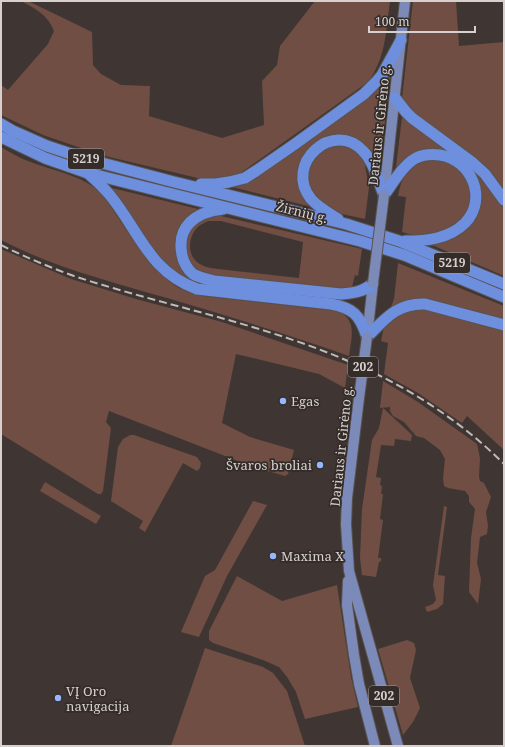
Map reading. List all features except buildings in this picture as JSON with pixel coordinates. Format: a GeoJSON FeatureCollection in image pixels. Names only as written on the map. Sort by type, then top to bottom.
{"type":"FeatureCollection","features":[{"type":"Feature","properties":{"kind":"highway"},"geometry":{"type":"LineString","coordinates":[[174,182],[216,184],[245,178],[368,90],[382,75],[401,40]]}},
{"type":"Feature","properties":{"kind":"highway"},"geometry":{"type":"LineString","coordinates":[[394,98],[412,118],[473,163],[485,174],[504,200]]}},
{"type":"Feature","properties":{"kind":"highway","name":"5219"},"geometry":{"type":"LineString","coordinates":[[1,124],[47,146],[83,158],[174,182]]}},
{"type":"Feature","properties":{"kind":"highway","name":"5219"},"geometry":{"type":"LineString","coordinates":[[1,137],[45,158],[88,173]]}},
{"type":"Feature","properties":{"kind":"highway"},"geometry":{"type":"LineString","coordinates":[[346,224],[318,205],[305,188],[303,176],[306,162],[311,154],[318,148],[326,143],[342,140],[358,146],[371,162],[384,195]]}},
{"type":"Feature","properties":{"kind":"highway"},"geometry":{"type":"LineString","coordinates":[[384,195],[407,165],[417,158],[428,154],[446,156],[461,163],[471,176],[474,184],[476,192],[473,208],[464,223],[457,229],[437,239],[423,241],[399,241]]}},
{"type":"Feature","properties":{"kind":"highway"},"geometry":{"type":"LineString","coordinates":[[88,173],[109,194],[156,262],[177,280],[197,289],[344,306],[358,317],[367,337],[389,315],[403,307],[416,304],[437,307],[504,325]]}},
{"type":"Feature","properties":{"kind":"highway","name":"Žirnių g."},"geometry":{"type":"LineString","coordinates":[[88,173],[360,241],[404,255],[504,298]]}},
{"type":"Feature","properties":{"kind":"highway","name":"Žirnių g."},"geometry":{"type":"LineString","coordinates":[[174,182],[346,224],[399,241],[504,284]]}},
{"type":"Feature","properties":{"kind":"highway"},"geometry":{"type":"LineString","coordinates":[[228,208],[202,213],[194,218],[184,230],[181,240],[183,258],[192,272],[200,277],[214,281],[341,294],[365,290],[373,283]]}},
{"type":"Feature","properties":{"kind":"main road","name":"Dariaus ir Girėno g."},"geometry":{"type":"LineString","coordinates":[[398,746],[349,571],[346,524],[359,398],[406,1]]}},
{"type":"Feature","properties":{"kind":"main road"},"geometry":{"type":"LineString","coordinates":[[349,571],[347,605],[354,655],[359,684],[375,746]]}},
{"type":"Feature","properties":{"kind":"shaded area"},"geometry":{"type":"Polygon","coordinates":[[[21,1],[28,1],[92,32],[93,65],[101,74],[121,85],[150,86],[149,116],[222,138],[264,125],[262,81],[277,65],[280,46],[315,1],[390,1],[382,53],[374,73],[368,82],[242,172],[241,176],[210,181],[101,155],[43,135],[1,115],[1,85],[8,90],[48,44],[54,31],[45,17],[21,1]]]}},
{"type":"Feature","properties":{"kind":"shaded area"},"geometry":{"type":"Polygon","coordinates":[[[413,1],[456,1],[459,46],[504,42],[504,193],[404,105],[402,98],[413,1]]]}},
{"type":"Feature","properties":{"kind":"shaded area"},"geometry":{"type":"Polygon","coordinates":[[[389,71],[391,71],[379,171],[354,139],[309,150],[302,157],[298,177],[312,207],[232,187],[241,184],[389,71]]]}},
{"type":"Feature","properties":{"kind":"shaded area"},"geometry":{"type":"Polygon","coordinates":[[[402,117],[466,162],[484,179],[504,206],[504,276],[432,245],[461,232],[480,188],[441,150],[395,175],[402,117]]]}},
{"type":"Feature","properties":{"kind":"shaded area"},"geometry":{"type":"Polygon","coordinates":[[[343,145],[356,151],[368,165],[365,166],[369,187],[365,219],[342,214],[328,207],[313,195],[307,178],[312,158],[329,146],[343,145]]]}},
{"type":"Feature","properties":{"kind":"shaded area"},"geometry":{"type":"Polygon","coordinates":[[[1,147],[25,160],[67,174],[85,182],[101,193],[135,242],[154,266],[174,285],[181,289],[203,296],[338,311],[348,319],[351,325],[352,337],[349,356],[236,319],[82,273],[21,250],[1,240],[1,147]]]}},
{"type":"Feature","properties":{"kind":"shaded area"},"geometry":{"type":"Polygon","coordinates":[[[431,160],[451,162],[466,176],[471,194],[467,212],[455,225],[438,234],[416,236],[402,232],[406,197],[398,196],[404,176],[417,164],[431,160]]]}},
{"type":"Feature","properties":{"kind":"shaded area"},"geometry":{"type":"Polygon","coordinates":[[[108,187],[198,209],[188,216],[181,224],[177,234],[177,254],[180,264],[186,273],[195,281],[213,287],[202,286],[178,275],[158,256],[108,187]]]}},
{"type":"Feature","properties":{"kind":"shaded area"},"geometry":{"type":"Polygon","coordinates":[[[217,215],[362,249],[358,276],[355,275],[351,291],[214,277],[196,270],[187,259],[187,238],[194,225],[207,217],[217,215]],[[208,221],[199,226],[193,234],[190,244],[191,254],[199,264],[215,269],[299,278],[303,242],[221,221],[208,221]]]}},
{"type":"Feature","properties":{"kind":"shaded area"},"geometry":{"type":"Polygon","coordinates":[[[1,249],[71,279],[136,299],[222,322],[348,365],[345,388],[319,374],[236,354],[222,423],[250,437],[294,450],[288,474],[285,476],[251,466],[109,411],[106,422],[111,428],[103,491],[101,494],[98,494],[1,434],[1,249]]]}},
{"type":"Feature","properties":{"kind":"shaded area"},"geometry":{"type":"Polygon","coordinates":[[[398,263],[504,306],[504,321],[416,299],[391,307],[394,299],[398,263]]]}},
{"type":"Feature","properties":{"kind":"shaded area"},"geometry":{"type":"Polygon","coordinates":[[[420,308],[504,330],[504,450],[467,416],[462,423],[418,393],[384,374],[388,343],[381,341],[384,327],[398,313],[420,308]]]}},
{"type":"Feature","properties":{"kind":"shaded area"},"geometry":{"type":"Polygon","coordinates":[[[383,381],[418,402],[477,444],[480,458],[480,481],[484,483],[491,497],[486,512],[488,526],[487,534],[480,537],[477,563],[481,579],[478,604],[469,592],[471,538],[475,509],[469,502],[469,496],[465,491],[444,486],[443,478],[445,459],[440,450],[424,438],[416,436],[404,422],[393,416],[390,411],[390,407],[380,408],[383,381]]]}},
{"type":"Feature","properties":{"kind":"shaded area"},"geometry":{"type":"Polygon","coordinates":[[[383,408],[412,435],[411,441],[395,439],[394,446],[381,445],[376,477],[381,478],[381,494],[383,494],[380,519],[383,520],[378,558],[381,558],[381,561],[379,562],[376,577],[362,575],[360,558],[362,509],[372,440],[379,428],[383,408]]]}},
{"type":"Feature","properties":{"kind":"shaded area"},"geometry":{"type":"Polygon","coordinates":[[[130,435],[134,435],[197,457],[201,463],[200,468],[197,471],[183,463],[145,532],[139,528],[143,521],[111,501],[118,447],[123,439],[130,435]]]}},
{"type":"Feature","properties":{"kind":"shaded area"},"geometry":{"type":"Polygon","coordinates":[[[45,482],[101,516],[96,524],[40,491],[45,482]]]}},
{"type":"Feature","properties":{"kind":"shaded area"},"geometry":{"type":"Polygon","coordinates":[[[253,501],[267,505],[227,576],[199,637],[181,632],[205,576],[215,570],[253,501]]]}},
{"type":"Feature","properties":{"kind":"shaded area"},"geometry":{"type":"Polygon","coordinates":[[[444,506],[447,507],[438,575],[445,576],[443,604],[437,609],[427,612],[425,607],[433,604],[436,600],[433,585],[444,506]]]}},
{"type":"Feature","properties":{"kind":"shaded area"},"geometry":{"type":"Polygon","coordinates":[[[237,576],[282,601],[337,585],[351,677],[358,707],[305,719],[296,692],[279,667],[213,643],[209,640],[209,631],[237,576]]]}},
{"type":"Feature","properties":{"kind":"shaded area"},"geometry":{"type":"Polygon","coordinates":[[[407,640],[414,643],[416,650],[410,678],[420,708],[413,722],[403,735],[378,649],[407,640]]]}},
{"type":"Feature","properties":{"kind":"shaded area"},"geometry":{"type":"Polygon","coordinates":[[[205,648],[263,667],[273,673],[287,691],[305,746],[171,746],[205,648]]]}},
{"type":"Feature","properties":{"kind":"railway"},"geometry":{"type":"LineString","coordinates":[[1,245],[37,262],[74,276],[108,287],[247,325],[348,361],[390,381],[431,405],[469,433],[504,464]]}},
{"type":"Feature","properties":{"kind":"place","name":"Egas"},"geometry":{"type":"Point","coordinates":[283,401]}},
{"type":"Feature","properties":{"kind":"place","name":"Švaros broliai"},"geometry":{"type":"Point","coordinates":[320,465]}},
{"type":"Feature","properties":{"kind":"place","name":"Maxima X"},"geometry":{"type":"Point","coordinates":[273,556]}},
{"type":"Feature","properties":{"kind":"place","name":"VĮ Oro navigacija"},"geometry":{"type":"Point","coordinates":[58,698]}}]}
